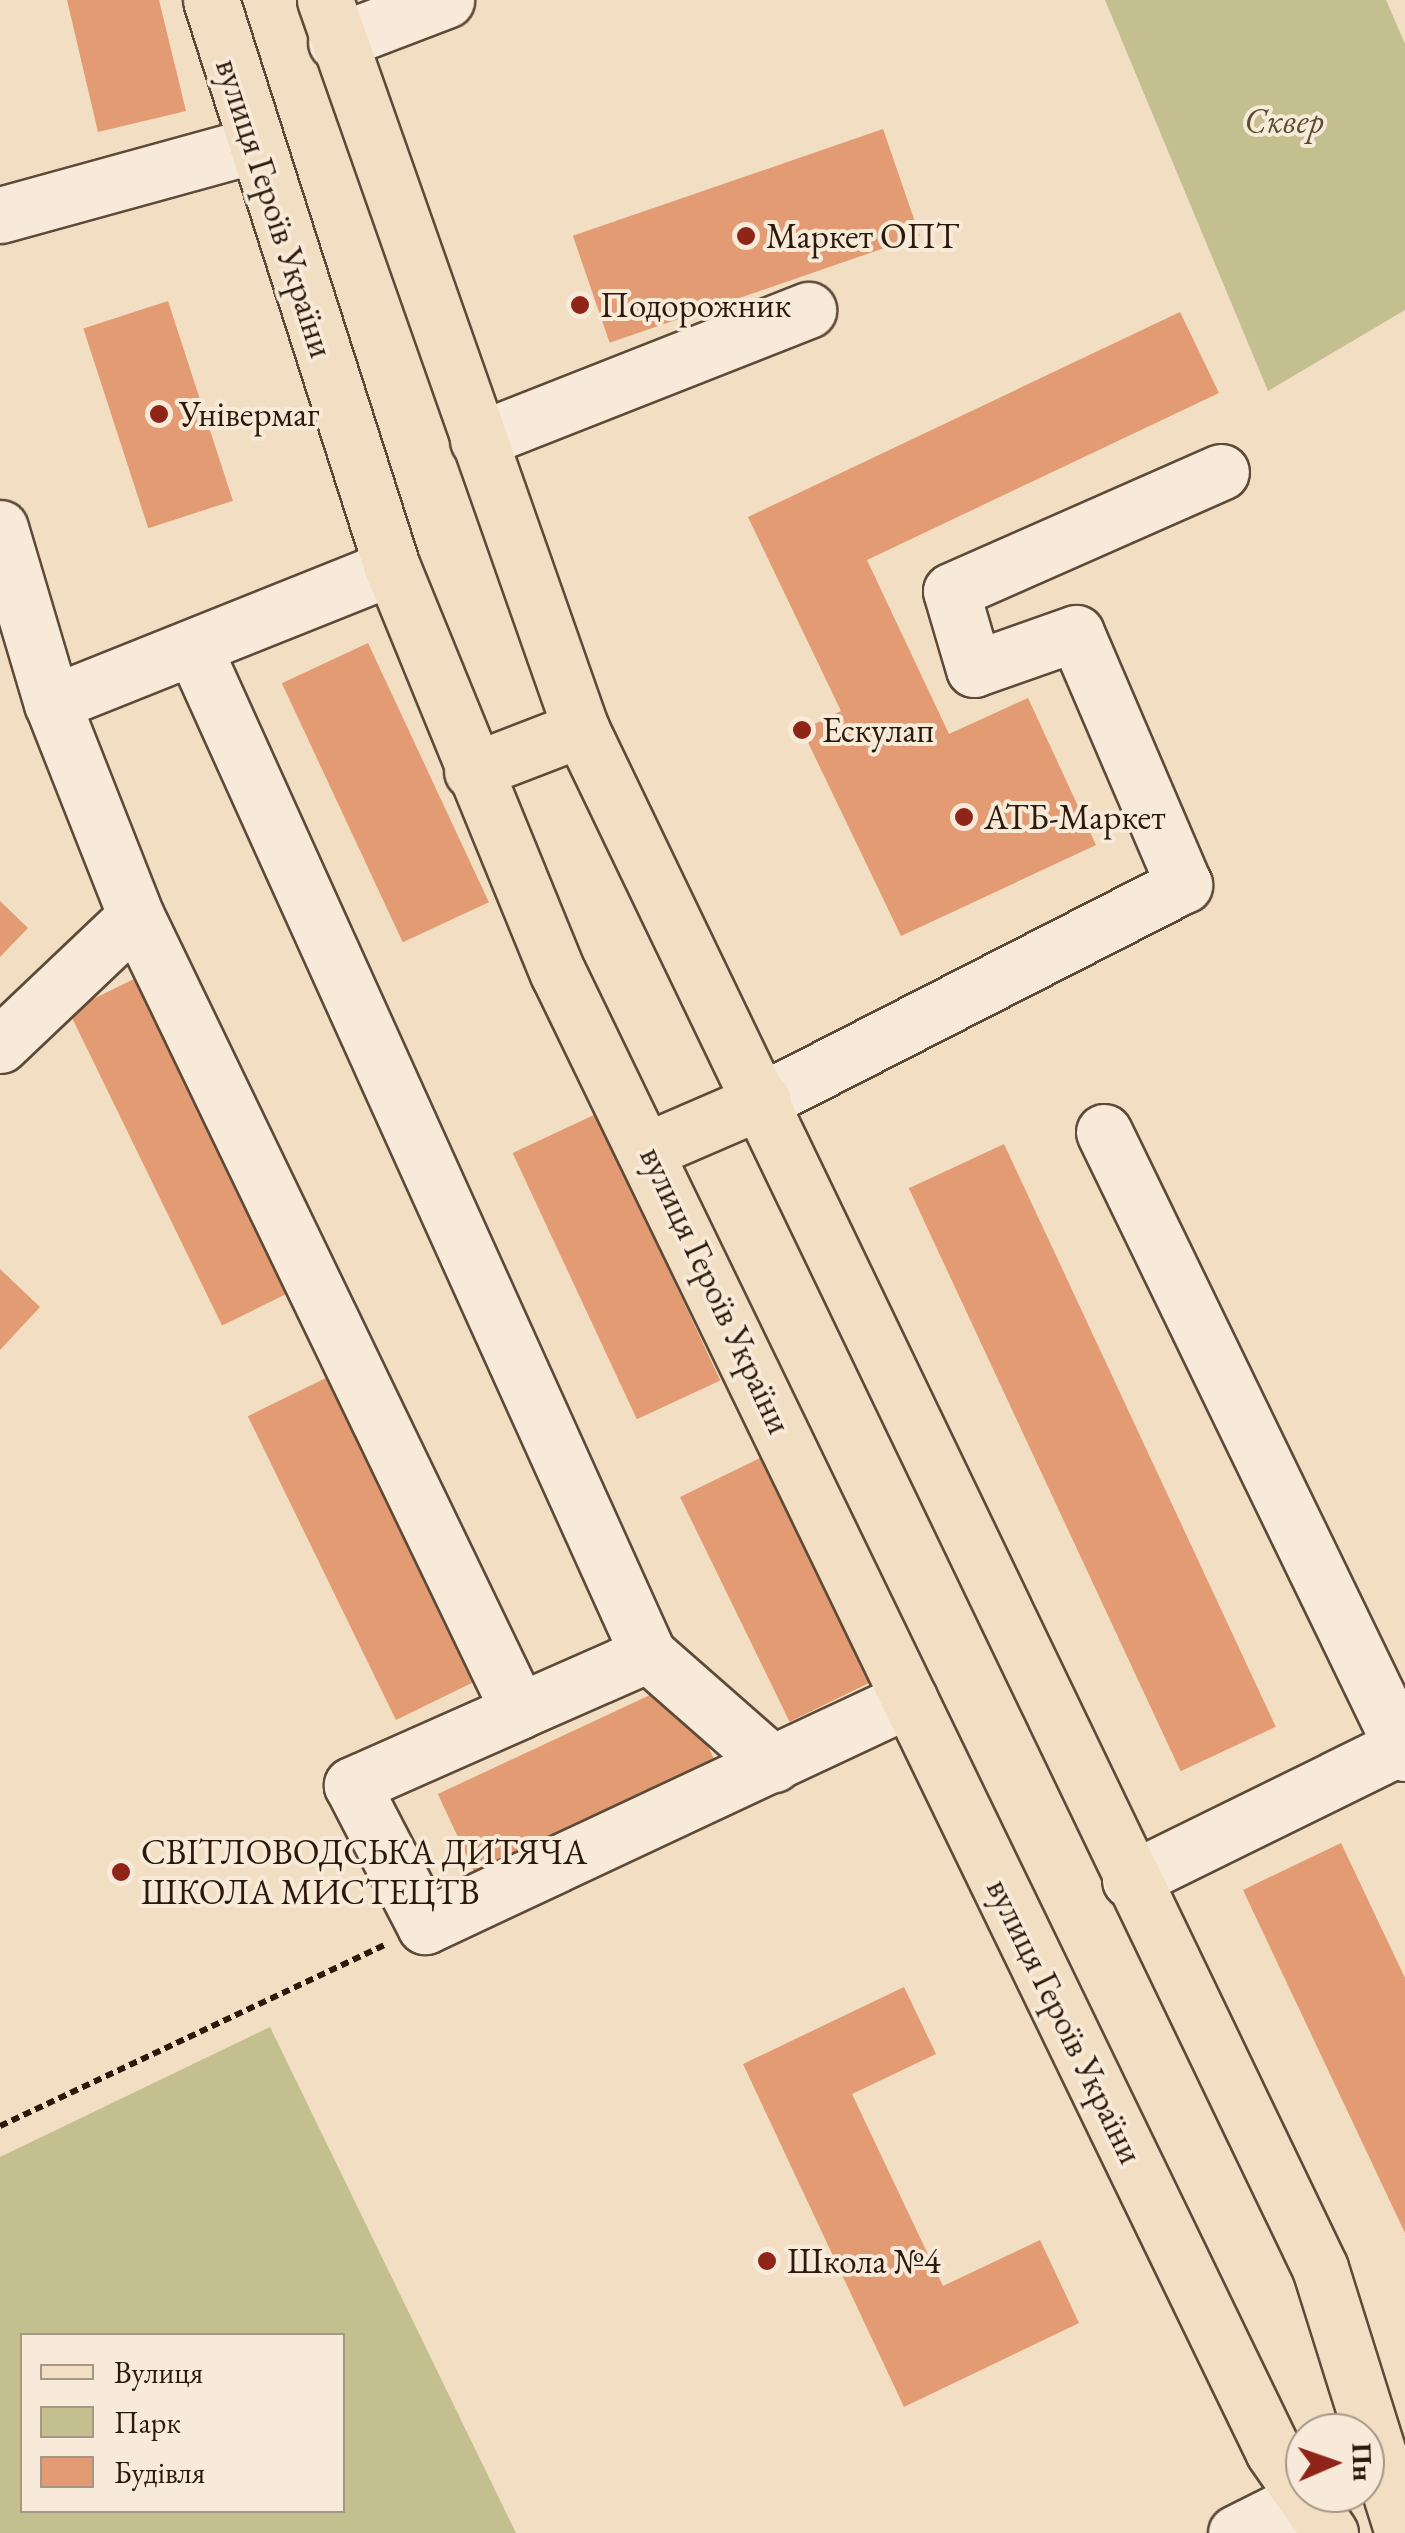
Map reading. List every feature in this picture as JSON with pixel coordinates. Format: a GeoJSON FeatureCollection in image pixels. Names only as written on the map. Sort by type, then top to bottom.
{"type":"FeatureCollection","features":[{"type":"Feature","properties":{"kind":"main road","name":"вулиця Героїв України"},"geometry":{"type":"LineString","coordinates":[[211,0],[250,146],[392,567],[472,771],[558,973],[650,1149],[909,1699],[1273,2450],[1285,2466]]}},
{"type":"Feature","properties":{"kind":"main road"},"geometry":{"type":"LineString","coordinates":[[331,21],[581,729],[764,1100],[1130,1880],[1320,2268],[1370,2413]]}},
{"type":"Feature","properties":{"kind":"main road"},"geometry":{"type":"LineString","coordinates":[[472,771],[581,729]]}},
{"type":"Feature","properties":{"kind":"main road"},"geometry":{"type":"LineString","coordinates":[[650,1149],[764,1100]]}},
{"type":"Feature","properties":{"kind":"main road"},"geometry":{"type":"LineString","coordinates":[[1385,2456],[1403,2533]]}},
{"type":"Feature","properties":{"kind":"street"},"geometry":{"type":"LineString","coordinates":[[331,21],[446,0]]}},
{"type":"Feature","properties":{"kind":"street"},"geometry":{"type":"LineString","coordinates":[[0,215],[250,146]]}},
{"type":"Feature","properties":{"kind":"street"},"geometry":{"type":"LineString","coordinates":[[478,440],[808,310]]}},
{"type":"Feature","properties":{"kind":"street"},"geometry":{"type":"LineString","coordinates":[[764,1100],[1184,885],[1076,634],[974,668],[951,591],[1221,472]]}},
{"type":"Feature","properties":{"kind":"street"},"geometry":{"type":"LineString","coordinates":[[0,528],[52,703],[136,916],[519,1711]]}},
{"type":"Feature","properties":{"kind":"street"},"geometry":{"type":"LineString","coordinates":[[52,703],[195,650],[392,567]]}},
{"type":"Feature","properties":{"kind":"street"},"geometry":{"type":"LineString","coordinates":[[195,650],[648,1654],[773,1764]]}},
{"type":"Feature","properties":{"kind":"street"},"geometry":{"type":"LineString","coordinates":[[0,1046],[136,916]]}},
{"type":"Feature","properties":{"kind":"street"},"geometry":{"type":"LineString","coordinates":[[1104,1132],[1403,1749],[1130,1880]]}},
{"type":"Feature","properties":{"kind":"street"},"geometry":{"type":"LineString","coordinates":[[648,1654],[352,1785],[426,1926],[909,1699]]}},
{"type":"Feature","properties":{"kind":"street"},"geometry":{"type":"LineString","coordinates":[[1236,2533],[1304,2513]]}},
{"type":"Feature","properties":{"kind":"path"},"geometry":{"type":"LineString","coordinates":[[0,2126],[426,1926]]}},
{"type":"Feature","properties":{"kind":"green space","name":"Сквер"},"geometry":{"type":"Polygon","coordinates":[[[1105,0],[1386,0],[1405,44],[1405,310],[1268,391],[1105,0]]]}},
{"type":"Feature","properties":{"kind":"green space"},"geometry":{"type":"Polygon","coordinates":[[[270,2027],[516,2533],[0,2533],[0,2157],[270,2027]]]}},
{"type":"Feature","properties":{"kind":"building"},"geometry":{"type":"Polygon","coordinates":[[[67,0],[159,0],[186,111],[98,132],[67,0]]]}},
{"type":"Feature","properties":{"kind":"building","name":"Маркет ОПТ"},"geometry":{"type":"Polygon","coordinates":[[[883,129],[920,236],[610,343],[573,236],[883,129]]]}},
{"type":"Feature","properties":{"kind":"building","name":"Універмаг"},"geometry":{"type":"Polygon","coordinates":[[[168,301],[233,501],[148,528],[83,329],[168,301]]]}},
{"type":"Feature","properties":{"kind":"building"},"geometry":{"type":"Polygon","coordinates":[[[1180,312],[1219,393],[867,560],[949,734],[1028,698],[1096,845],[901,936],[802,730],[841,711],[748,517],[1180,312]]]}},
{"type":"Feature","properties":{"kind":"building"},"geometry":{"type":"Polygon","coordinates":[[[368,643],[489,902],[403,942],[282,683],[368,643]]]}},
{"type":"Feature","properties":{"kind":"building"},"geometry":{"type":"Polygon","coordinates":[[[0,901],[28,928],[0,957],[0,901]]]}},
{"type":"Feature","properties":{"kind":"building"},"geometry":{"type":"Polygon","coordinates":[[[136,978],[289,1293],[222,1325],[69,1011],[136,978]]]}},
{"type":"Feature","properties":{"kind":"building"},"geometry":{"type":"Polygon","coordinates":[[[596,1114],[720,1380],[637,1419],[513,1153],[596,1114]]]}},
{"type":"Feature","properties":{"kind":"building"},"geometry":{"type":"Polygon","coordinates":[[[1004,1144],[1276,1727],[1181,1771],[909,1188],[1004,1144]]]}},
{"type":"Feature","properties":{"kind":"building"},"geometry":{"type":"Polygon","coordinates":[[[0,1269],[40,1307],[0,1350],[0,1269]]]}},
{"type":"Feature","properties":{"kind":"building"},"geometry":{"type":"Polygon","coordinates":[[[326,1378],[474,1682],[396,1720],[248,1416],[326,1378]]]}},
{"type":"Feature","properties":{"kind":"building"},"geometry":{"type":"Polygon","coordinates":[[[760,1458],[870,1683],[790,1722],[680,1497],[760,1458]]]}},
{"type":"Feature","properties":{"kind":"building"},"geometry":{"type":"Polygon","coordinates":[[[678,1682],[717,1766],[477,1878],[438,1794],[678,1682]]]}},
{"type":"Feature","properties":{"kind":"building"},"geometry":{"type":"Polygon","coordinates":[[[1341,1843],[1405,1978],[1405,2233],[1243,1890],[1341,1843]]]}},
{"type":"Feature","properties":{"kind":"building"},"geometry":{"type":"Polygon","coordinates":[[[904,1987],[936,2054],[852,2094],[943,2286],[1040,2240],[1079,2323],[904,2407],[743,2064],[904,1987]]]}},
{"type":"Feature","properties":{"kind":"place","name":"Маркет ОПТ"},"geometry":{"type":"Point","coordinates":[746,236]}},
{"type":"Feature","properties":{"kind":"place","name":"Подорожник"},"geometry":{"type":"Point","coordinates":[580,305]}},
{"type":"Feature","properties":{"kind":"place","name":"Універмаг"},"geometry":{"type":"Point","coordinates":[159,414]}},
{"type":"Feature","properties":{"kind":"place","name":"Ескулап"},"geometry":{"type":"Point","coordinates":[802,730]}},
{"type":"Feature","properties":{"kind":"place","name":"АТБ-Маркет"},"geometry":{"type":"Point","coordinates":[964,817]}},
{"type":"Feature","properties":{"kind":"place","name":"СВІТЛОВОДСЬКА ДИТЯЧА ШКОЛА МИСТЕЦТВ"},"geometry":{"type":"Point","coordinates":[121,1872]}},
{"type":"Feature","properties":{"kind":"place","name":"Школа №4"},"geometry":{"type":"Point","coordinates":[767,2261]}}]}
